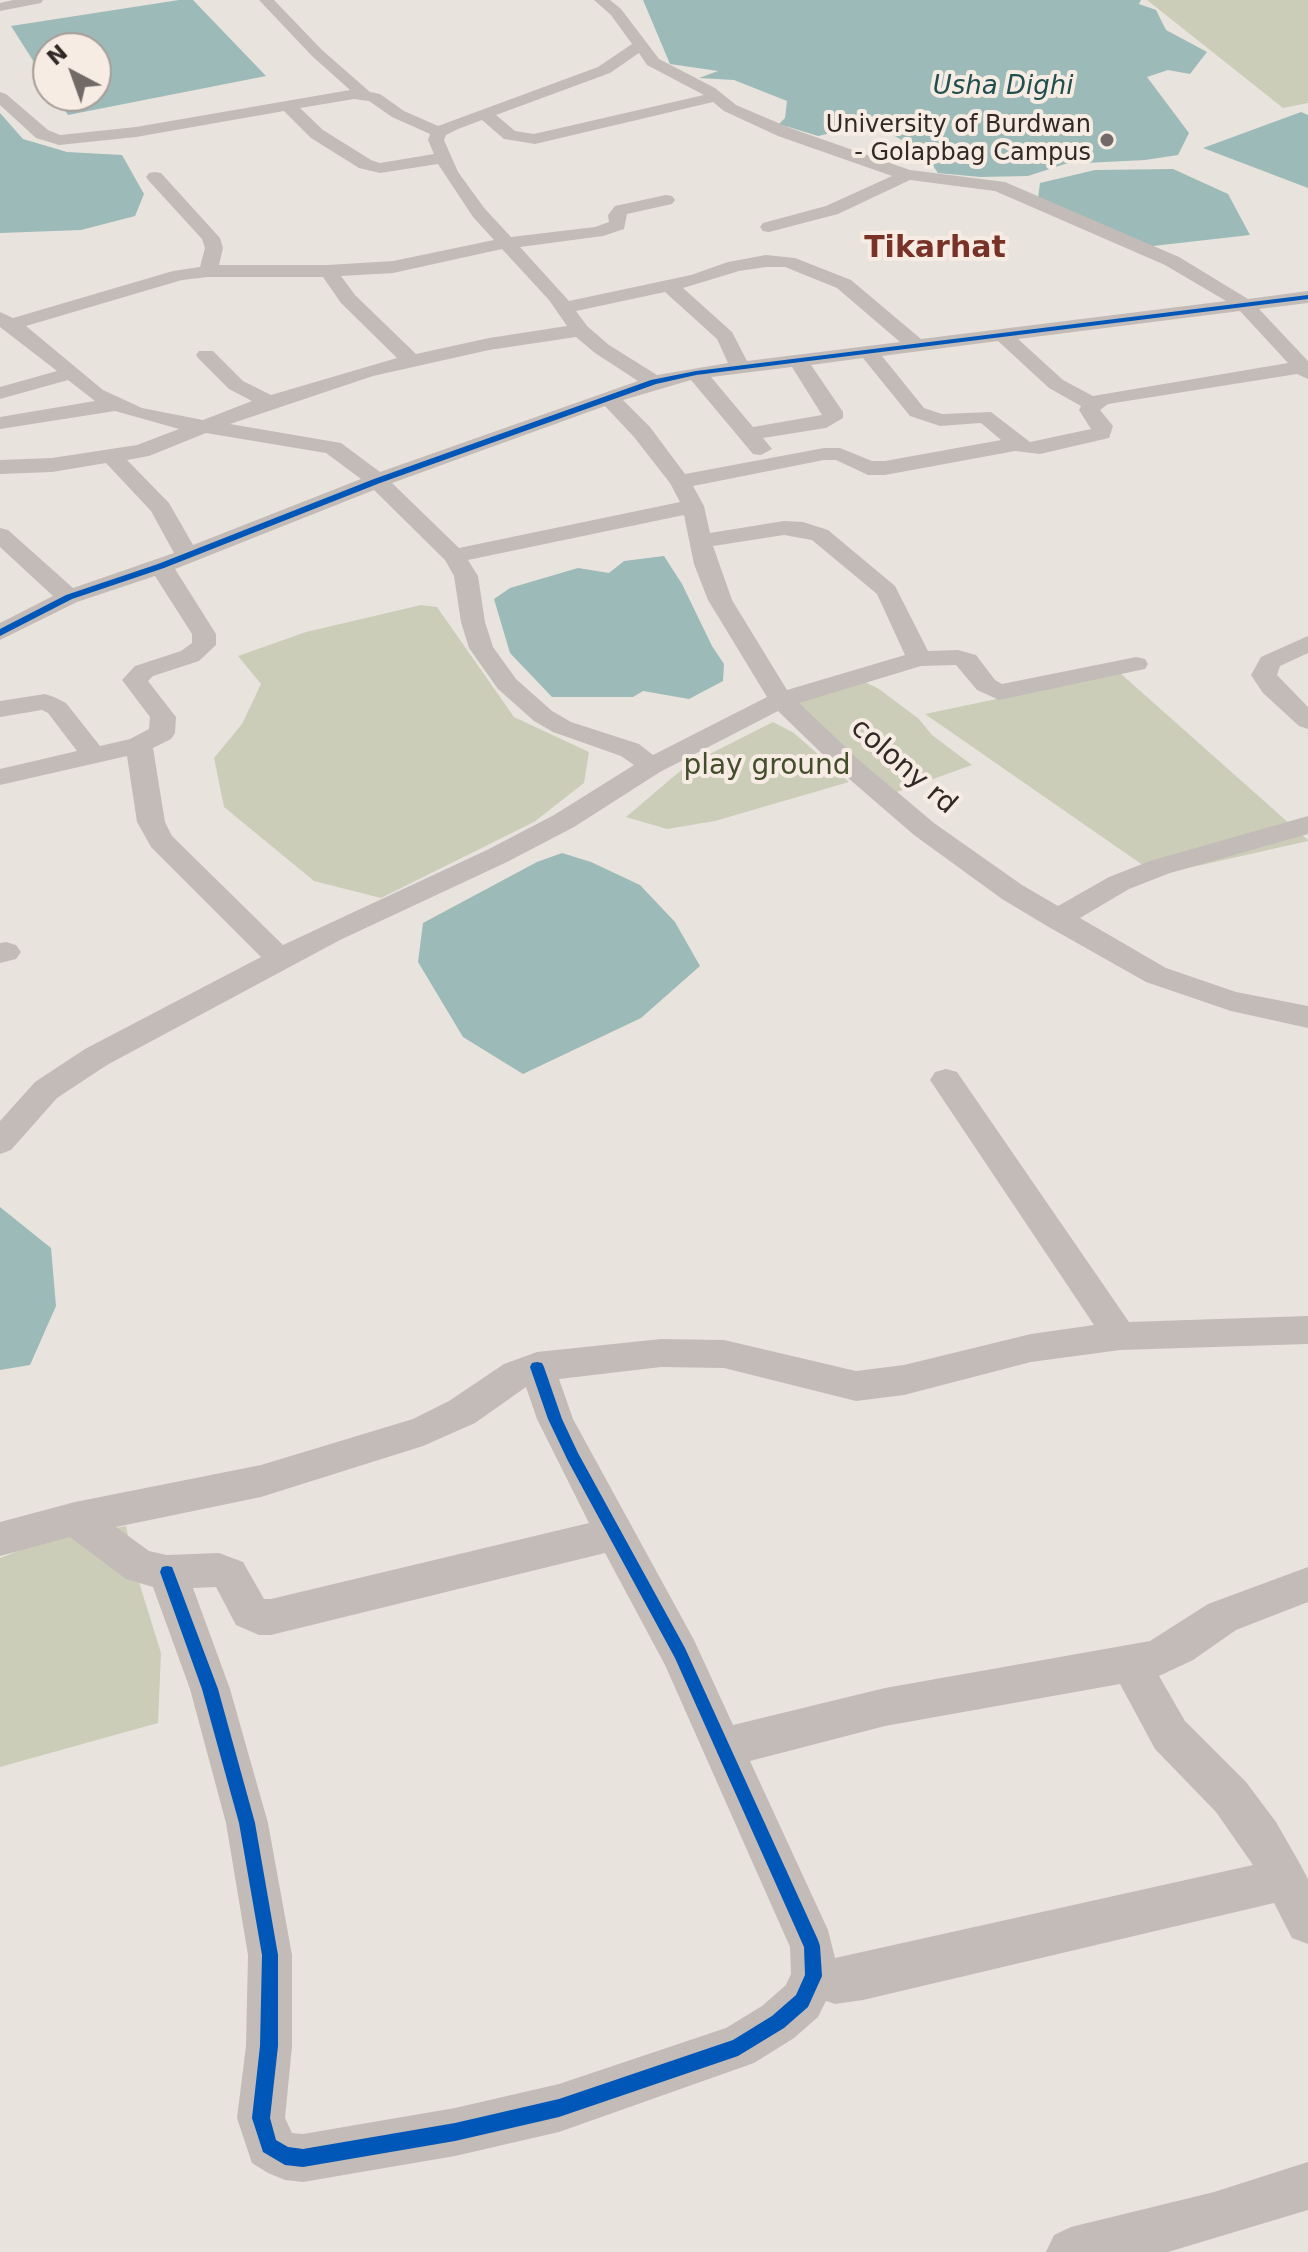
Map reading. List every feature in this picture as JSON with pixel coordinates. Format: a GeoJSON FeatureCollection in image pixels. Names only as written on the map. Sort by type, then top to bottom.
{"type":"FeatureCollection","features":[{"type":"Feature","properties":{"kind":"street"},"geometry":{"type":"LineString","coordinates":[[0,7],[36,0]]}},
{"type":"Feature","properties":{"kind":"street"},"geometry":{"type":"LineString","coordinates":[[601,0],[616,12],[653,62],[730,108],[784,132],[908,175],[999,186],[1172,261],[1245,305],[1305,370]]}},
{"type":"Feature","properties":{"kind":"street"},"geometry":{"type":"LineString","coordinates":[[276,4],[317,53],[364,94],[439,132],[604,70],[640,45]]}},
{"type":"Feature","properties":{"kind":"street"},"geometry":{"type":"LineString","coordinates":[[0,97],[42,134],[59,140],[136,132],[364,94]]}},
{"type":"Feature","properties":{"kind":"street"},"geometry":{"type":"LineString","coordinates":[[485,114],[510,135],[527,140],[716,97]]}},
{"type":"Feature","properties":{"kind":"street"},"geometry":{"type":"LineString","coordinates":[[288,106],[317,134],[365,164],[380,168],[444,158]]}},
{"type":"Feature","properties":{"kind":"street"},"geometry":{"type":"LineString","coordinates":[[439,132],[436,140],[457,183],[504,243],[564,308],[580,330],[602,349],[654,382]]}},
{"type":"Feature","properties":{"kind":"street"},"geometry":{"type":"LineString","coordinates":[[769,227],[832,210],[908,175]]}},
{"type":"Feature","properties":{"kind":"street"},"geometry":{"type":"LineString","coordinates":[[155,177],[211,238],[214,248],[208,271]]}},
{"type":"Feature","properties":{"kind":"street"},"geometry":{"type":"LineString","coordinates":[[5,321],[165,279],[208,271],[328,271],[393,267],[504,243],[597,232],[618,225],[617,215],[621,210],[666,200]]}},
{"type":"Feature","properties":{"kind":"street"},"geometry":{"type":"LineString","coordinates":[[564,308],[669,286],[735,266],[766,261],[788,262],[844,284],[916,345]]}},
{"type":"Feature","properties":{"kind":"street"},"geometry":{"type":"LineString","coordinates":[[328,271],[348,299],[410,360]]}},
{"type":"Feature","properties":{"kind":"street"},"geometry":{"type":"LineString","coordinates":[[669,286],[725,336],[741,368]]}},
{"type":"Feature","properties":{"kind":"street"},"geometry":{"type":"LineString","coordinates":[[0,633],[69,597],[161,566],[377,481],[654,382],[696,373],[1308,297]]}},
{"type":"Feature","properties":{"kind":"street"},"geometry":{"type":"LineString","coordinates":[[5,321],[33,340],[96,394],[117,404],[174,422],[333,448],[377,481],[454,556],[466,576],[481,648],[507,684],[553,721],[630,750],[651,766]]}},
{"type":"Feature","properties":{"kind":"street"},"geometry":{"type":"LineString","coordinates":[[0,467],[112,457],[141,451],[269,402],[410,360],[580,330]]}},
{"type":"Feature","properties":{"kind":"street"},"geometry":{"type":"LineString","coordinates":[[1001,334],[1056,384],[1093,404]]}},
{"type":"Feature","properties":{"kind":"street"},"geometry":{"type":"LineString","coordinates":[[0,347],[33,340]]}},
{"type":"Feature","properties":{"kind":"street"},"geometry":{"type":"LineString","coordinates":[[868,352],[917,412],[940,420],[984,416],[1017,444]]}},
{"type":"Feature","properties":{"kind":"street"},"geometry":{"type":"LineString","coordinates":[[206,355],[248,394],[269,402]]}},
{"type":"Feature","properties":{"kind":"street"},"geometry":{"type":"LineString","coordinates":[[748,434],[819,424],[832,418],[833,412],[798,361]]}},
{"type":"Feature","properties":{"kind":"street"},"geometry":{"type":"LineString","coordinates":[[680,482],[824,454],[840,454],[868,468],[885,468],[1017,444],[1040,448],[1101,433],[1102,426],[1089,410],[1103,399],[1305,370]]}},
{"type":"Feature","properties":{"kind":"street"},"geometry":{"type":"LineString","coordinates":[[5,392],[72,373]]}},
{"type":"Feature","properties":{"kind":"street"},"geometry":{"type":"LineString","coordinates":[[696,373],[774,464]]}},
{"type":"Feature","properties":{"kind":"street"},"geometry":{"type":"LineString","coordinates":[[5,392],[36,419]]}},
{"type":"Feature","properties":{"kind":"street","name":"colony rd"},"geometry":{"type":"LineString","coordinates":[[609,398],[642,432],[680,482],[693,506],[706,564],[720,600],[742,641],[781,700],[924,829],[1057,919],[1156,975],[1231,1001],[1308,1017]]}},
{"type":"Feature","properties":{"kind":"street"},"geometry":{"type":"LineString","coordinates":[[0,423],[117,404]]}},
{"type":"Feature","properties":{"kind":"street"},"geometry":{"type":"LineString","coordinates":[[112,457],[161,508],[187,556]]}},
{"type":"Feature","properties":{"kind":"street"},"geometry":{"type":"LineString","coordinates":[[454,556],[693,506]]}},
{"type":"Feature","properties":{"kind":"street"},"geometry":{"type":"LineString","coordinates":[[702,541],[784,528],[803,529],[820,535],[887,591],[919,659]]}},
{"type":"Feature","properties":{"kind":"street"},"geometry":{"type":"LineString","coordinates":[[0,535],[69,597]]}},
{"type":"Feature","properties":{"kind":"street"},"geometry":{"type":"LineString","coordinates":[[0,777],[139,745],[162,733],[163,717],[135,680],[144,671],[190,656],[204,645],[204,634],[161,566]]}},
{"type":"Feature","properties":{"kind":"street"},"geometry":{"type":"LineString","coordinates":[[1308,643],[1286,651],[1270,662],[1264,675],[1272,688],[1308,721]]}},
{"type":"Feature","properties":{"kind":"street"},"geometry":{"type":"LineString","coordinates":[[0,1142],[46,1090],[96,1057],[280,959],[497,856],[564,821],[651,766],[781,700],[919,659],[958,657],[967,660],[986,685],[999,692],[1136,664]]}},
{"type":"Feature","properties":{"kind":"street"},"geometry":{"type":"LineString","coordinates":[[0,709],[45,702],[57,708],[94,756]]}},
{"type":"Feature","properties":{"kind":"street"},"geometry":{"type":"LineString","coordinates":[[139,745],[151,822],[161,841],[280,959]]}},
{"type":"Feature","properties":{"kind":"street"},"geometry":{"type":"LineString","coordinates":[[1057,919],[1119,883],[1160,867],[1308,825]]}},
{"type":"Feature","properties":{"kind":"street"},"geometry":{"type":"LineString","coordinates":[[946,1080],[1120,1336]]}},
{"type":"Feature","properties":{"kind":"street"},"geometry":{"type":"LineString","coordinates":[[0,1539],[75,1519],[261,1481],[410,1435],[462,1412],[517,1374],[537,1367],[661,1353],[724,1354],[856,1386],[904,1380],[1031,1348],[1120,1336],[1308,1330]]}},
{"type":"Feature","properties":{"kind":"street"},"geometry":{"type":"LineString","coordinates":[[167,1572],[210,1689],[247,1823],[270,1955],[269,2046],[261,2118],[269,2146],[285,2156],[303,2158],[455,2132],[559,2108],[738,2047],[778,2022],[802,2001],[814,1976],[812,1946],[725,1747],[680,1653],[613,1534],[555,1419],[537,1367]]}},
{"type":"Feature","properties":{"kind":"street"},"geometry":{"type":"LineString","coordinates":[[75,1519],[140,1567],[167,1572],[204,1569],[229,1574],[250,1612],[259,1617],[271,1617],[613,1534]]}},
{"type":"Feature","properties":{"kind":"street"},"geometry":{"type":"LineString","coordinates":[[725,1747],[885,1707],[1156,1659],[1222,1617],[1308,1584]]}},
{"type":"Feature","properties":{"kind":"street"},"geometry":{"type":"LineString","coordinates":[[1131,1665],[1170,1735],[1231,1797],[1261,1837],[1308,1922]]}},
{"type":"Feature","properties":{"kind":"street"},"geometry":{"type":"LineString","coordinates":[[814,1976],[835,1981],[863,1977],[1285,1879]]}},
{"type":"Feature","properties":{"kind":"street"},"geometry":{"type":"LineString","coordinates":[[1071,2252],[1141,2244],[1308,2186]]}},
{"type":"Feature","properties":{"kind":"green space"},"geometry":{"type":"Polygon","coordinates":[[[1147,0],[1308,0],[1308,103],[1283,108],[1147,0]]]}},
{"type":"Feature","properties":{"kind":"green space"},"geometry":{"type":"Polygon","coordinates":[[[421,605],[437,607],[514,717],[589,752],[584,783],[534,822],[381,898],[314,881],[224,807],[214,758],[242,724],[261,684],[238,656],[306,632],[421,605]]]}},
{"type":"Feature","properties":{"kind":"green space"},"geometry":{"type":"Polygon","coordinates":[[[1120,673],[1308,841],[1157,875],[925,714],[1120,673]]]}},
{"type":"Feature","properties":{"kind":"green space"},"geometry":{"type":"Polygon","coordinates":[[[859,679],[879,689],[919,719],[932,735],[972,765],[897,792],[788,701],[859,679]]]}},
{"type":"Feature","properties":{"kind":"green space","name":"play ground"},"geometry":{"type":"Polygon","coordinates":[[[773,722],[794,733],[849,782],[715,821],[667,829],[626,817],[686,766],[773,722]]]}},
{"type":"Feature","properties":{"kind":"green space"},"geometry":{"type":"Polygon","coordinates":[[[126,1526],[134,1566],[161,1653],[158,1723],[0,1767],[0,1558],[44,1541],[126,1526]]]}},
{"type":"Feature","properties":{"kind":"water"},"geometry":{"type":"Polygon","coordinates":[[[193,0],[266,76],[112,106],[112,32],[32,32],[32,59],[11,26],[193,0]]]}},
{"type":"Feature","properties":{"kind":"water","name":"Usha Dighi"},"geometry":{"type":"Polygon","coordinates":[[[643,0],[1141,0],[1139,4],[1156,10],[1166,30],[1207,52],[1190,74],[1168,70],[1147,77],[1189,133],[1178,155],[1065,164],[1028,176],[980,177],[938,173],[925,154],[888,132],[853,128],[818,136],[779,124],[785,118],[787,101],[734,80],[699,78],[718,71],[670,64],[643,0]]]}},
{"type":"Feature","properties":{"kind":"water"},"geometry":{"type":"Polygon","coordinates":[[[1301,112],[1308,115],[1308,188],[1203,148],[1301,112]]]}},
{"type":"Feature","properties":{"kind":"water"},"geometry":{"type":"Polygon","coordinates":[[[0,113],[23,139],[67,152],[122,155],[144,194],[135,216],[81,230],[0,233],[0,113]]]}},
{"type":"Feature","properties":{"kind":"water"},"geometry":{"type":"Polygon","coordinates":[[[1173,169],[1228,194],[1250,235],[1144,247],[1038,198],[1040,183],[1095,170],[1173,169]]]}},
{"type":"Feature","properties":{"kind":"water"},"geometry":{"type":"Polygon","coordinates":[[[664,556],[724,664],[723,681],[689,699],[643,691],[633,697],[552,697],[510,653],[494,599],[510,588],[578,568],[609,573],[624,561],[664,556]]]}},
{"type":"Feature","properties":{"kind":"water"},"geometry":{"type":"Polygon","coordinates":[[[562,853],[591,862],[640,885],[675,922],[700,966],[641,1018],[523,1074],[463,1037],[418,962],[423,923],[537,862],[562,853]]]}},
{"type":"Feature","properties":{"kind":"water"},"geometry":{"type":"Polygon","coordinates":[[[0,1207],[51,1248],[56,1306],[30,1365],[0,1370],[0,1207]]]}},
{"type":"Feature","properties":{"kind":"cycle path"},"geometry":{"type":"LineString","coordinates":[[0,633],[69,597],[161,566],[377,481],[654,382],[696,373],[1308,297]]}},
{"type":"Feature","properties":{"kind":"cycle path"},"geometry":{"type":"LineString","coordinates":[[167,1572],[210,1689],[247,1823],[270,1955],[269,2046],[261,2118],[269,2146],[285,2156],[303,2158],[455,2132],[559,2108],[738,2047],[778,2022],[802,2001],[814,1976],[812,1946],[680,1653],[573,1457],[555,1419],[537,1367]]}},
{"type":"Feature","properties":{"kind":"place","name":"University of Burdwan - Golapbag Campus"},"geometry":{"type":"Point","coordinates":[1107,140]}},
{"type":"Feature","properties":{"kind":"district","name":"Tikarhat"},"geometry":{"type":"Point","coordinates":[935,249]}}]}
